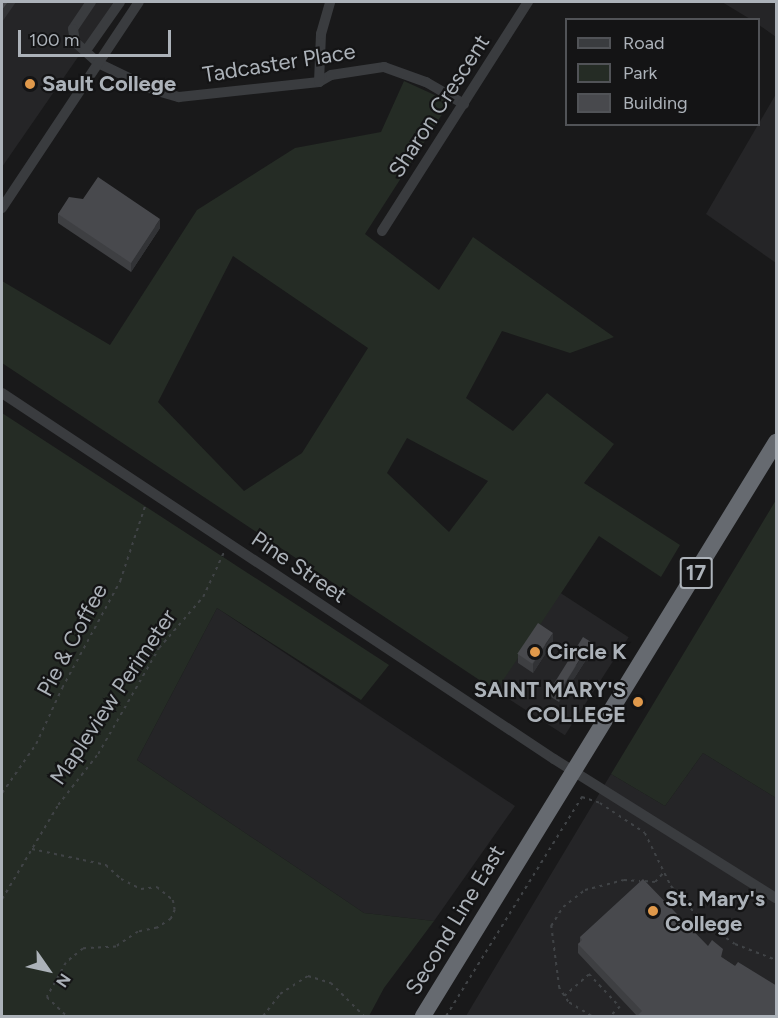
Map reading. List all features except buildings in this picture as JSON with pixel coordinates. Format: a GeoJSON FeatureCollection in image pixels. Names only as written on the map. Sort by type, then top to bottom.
{"type":"FeatureCollection","features":[{"type":"Feature","properties":{"kind":"highway","name":"Second Line East"},"geometry":{"type":"LineString","coordinates":[[423,1017],[777,442]]}},
{"type":"Feature","properties":{"kind":"street"},"geometry":{"type":"LineString","coordinates":[[91,2],[73,29],[75,42],[85,52],[120,2]]}},
{"type":"Feature","properties":{"kind":"street"},"geometry":{"type":"LineString","coordinates":[[2,208],[139,2]]}},
{"type":"Feature","properties":{"kind":"street"},"geometry":{"type":"LineString","coordinates":[[319,82],[321,34],[330,2]]}},
{"type":"Feature","properties":{"kind":"street","name":"Sharon Crescent"},"geometry":{"type":"LineString","coordinates":[[382,231],[528,2]]}},
{"type":"Feature","properties":{"kind":"street","name":"Tadcaster Place"},"geometry":{"type":"LineString","coordinates":[[85,52],[98,63],[154,90],[179,97],[319,82],[331,75],[384,67],[426,82],[464,104]]}},
{"type":"Feature","properties":{"kind":"street","name":"Pine Street"},"geometry":{"type":"LineString","coordinates":[[2,393],[574,771],[777,898]]}},
{"type":"Feature","properties":{"kind":"path","name":"Pie & Coffee"},"geometry":{"type":"LineString","coordinates":[[2,793],[36,744],[62,688],[120,581],[143,507],[152,493]]}},
{"type":"Feature","properties":{"kind":"path","name":"Mapleview Perimeter"},"geometry":{"type":"LineString","coordinates":[[2,899],[58,805],[98,754],[159,648],[203,597],[228,542]]}},
{"type":"Feature","properties":{"kind":"path"},"geometry":{"type":"LineString","coordinates":[[446,1017],[582,797],[600,803],[645,833],[663,872],[702,921],[735,944],[777,960]]}},
{"type":"Feature","properties":{"kind":"path"},"geometry":{"type":"LineString","coordinates":[[32,849],[106,865],[121,879],[141,889],[158,887],[173,900],[175,910],[171,919],[157,928],[138,932],[116,947],[83,949],[66,963],[47,997],[67,1017]]}},
{"type":"Feature","properties":{"kind":"path"},"geometry":{"type":"LineString","coordinates":[[591,1017],[564,996],[551,945],[551,926],[555,916],[585,890],[624,880],[655,882],[663,872]]}},
{"type":"Feature","properties":{"kind":"path"},"geometry":{"type":"LineString","coordinates":[[564,996],[589,974],[621,1007],[611,1017]]}},
{"type":"Feature","properties":{"kind":"path"},"geometry":{"type":"LineString","coordinates":[[263,1017],[279,994],[308,976],[331,983],[364,1017]]}},
{"type":"Feature","properties":{"kind":"shaded area","name":"Sault College"},"geometry":{"type":"Polygon","coordinates":[[[2,2],[116,2],[2,167],[2,2]]]}},
{"type":"Feature","properties":{"kind":"shaded area"},"geometry":{"type":"Polygon","coordinates":[[[722,2],[776,2],[776,37],[760,26],[760,18],[748,18],[722,2]]]}},
{"type":"Feature","properties":{"kind":"shaded area"},"geometry":{"type":"Polygon","coordinates":[[[776,94],[776,263],[706,214],[757,126],[760,126],[760,121],[776,94]]]}},
{"type":"Feature","properties":{"kind":"shaded area"},"geometry":{"type":"Polygon","coordinates":[[[559,592],[629,637],[565,735],[495,690],[559,592]]]}},
{"type":"Feature","properties":{"kind":"shaded area"},"geometry":{"type":"Polygon","coordinates":[[[217,608],[515,806],[434,921],[364,913],[137,760],[217,608]]]}},
{"type":"Feature","properties":{"kind":"shaded area","name":"St. Mary's College"},"geometry":{"type":"Polygon","coordinates":[[[703,753],[776,798],[776,1016],[466,1016],[611,774],[665,806],[703,753]]]}},
{"type":"Feature","properties":{"kind":"green space"},"geometry":{"type":"Polygon","coordinates":[[[404,81],[450,102],[365,234],[439,290],[473,237],[614,337],[570,353],[502,331],[466,398],[513,431],[547,393],[614,444],[584,483],[680,545],[661,577],[599,536],[496,691],[2,363],[2,281],[110,345],[197,210],[295,148],[381,132],[404,81]],[[233,256],[158,402],[244,491],[302,453],[368,348],[233,256]],[[407,438],[387,473],[449,532],[488,481],[407,438]]]}},
{"type":"Feature","properties":{"kind":"green space"},"geometry":{"type":"Polygon","coordinates":[[[2,413],[389,665],[361,700],[217,608],[137,760],[364,913],[434,921],[384,988],[369,1016],[2,1016],[2,413]]]}},
{"type":"Feature","properties":{"kind":"green space"},"geometry":{"type":"Polygon","coordinates":[[[776,500],[776,798],[703,753],[665,806],[611,774],[776,500]]]}},
{"type":"Feature","properties":{"kind":"place","name":"Sault College"},"geometry":{"type":"Point","coordinates":[30,84]}},
{"type":"Feature","properties":{"kind":"place","name":"Circle K"},"geometry":{"type":"Point","coordinates":[535,652]}},
{"type":"Feature","properties":{"kind":"place","name":"SAINT MARY'S COLLEGE"},"geometry":{"type":"Point","coordinates":[638,702]}},
{"type":"Feature","properties":{"kind":"place","name":"St. Mary's College"},"geometry":{"type":"Point","coordinates":[653,911]}}]}
